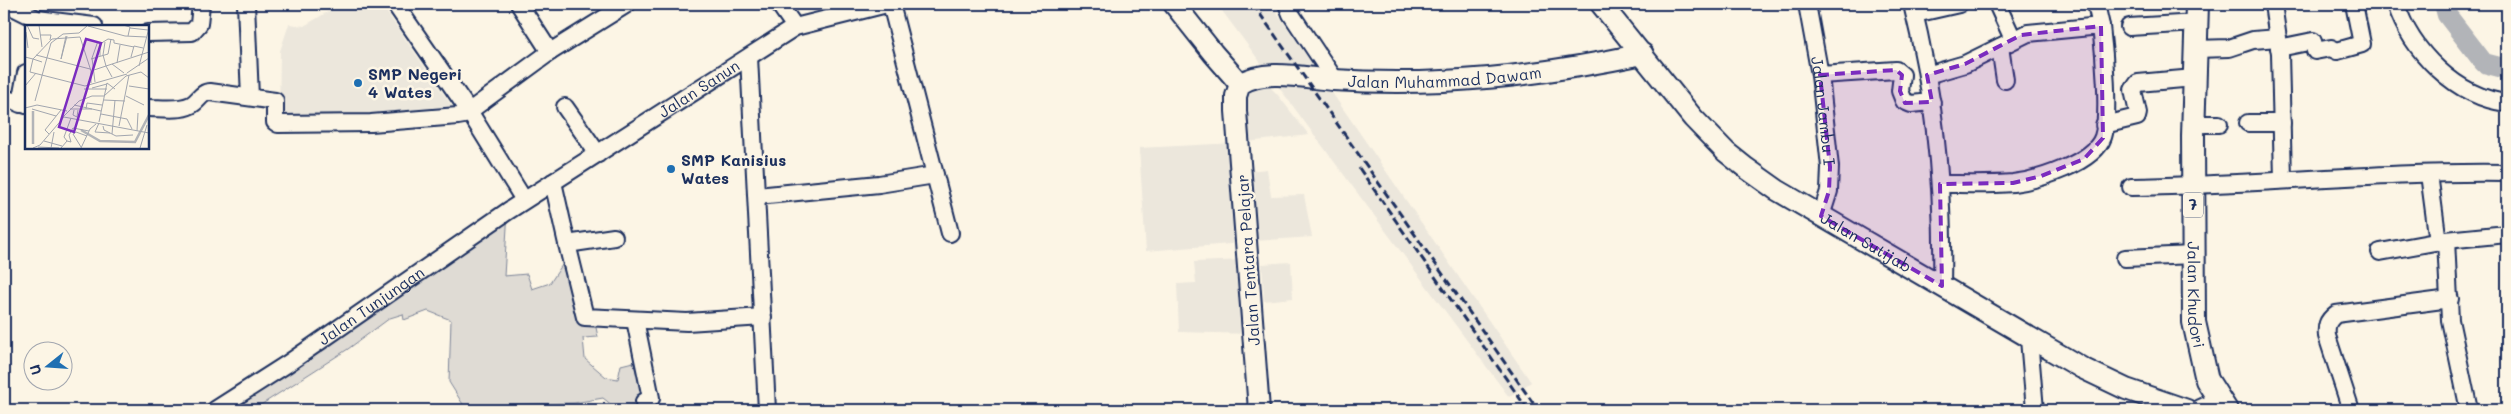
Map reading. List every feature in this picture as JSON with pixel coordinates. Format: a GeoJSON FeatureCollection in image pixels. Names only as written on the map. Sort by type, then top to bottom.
{"type":"FeatureCollection","features":[{"type":"Feature","properties":{"kind":"highway","name":"Jalan Khudori"},"geometry":{"type":"LineString","coordinates":[[2197,13],[2193,124],[2194,322],[2215,407]]}},
{"type":"Feature","properties":{"kind":"main road"},"geometry":{"type":"LineString","coordinates":[[1174,4],[1240,84],[1252,77],[1335,80]]}},
{"type":"Feature","properties":{"kind":"main road","name":"Jalan Sutijab"},"geometry":{"type":"LineString","coordinates":[[1601,4],[1692,118],[1726,152],[1777,190],[2030,339],[2126,389],[2187,410]]}},
{"type":"Feature","properties":{"kind":"main road","name":"Jalan Muhammad Dawam"},"geometry":{"type":"LineString","coordinates":[[1335,80],[1415,82],[1477,80],[1548,71],[1642,54]]}},
{"type":"Feature","properties":{"kind":"main road","name":"Jalan Tentara Pelajar"},"geometry":{"type":"LineString","coordinates":[[1240,84],[1236,96],[1236,111],[1259,410]]}},
{"type":"Feature","properties":{"kind":"street"},"geometry":{"type":"LineString","coordinates":[[7,4],[42,17],[88,25]]}},
{"type":"Feature","properties":{"kind":"street"},"geometry":{"type":"LineString","coordinates":[[149,33],[192,32],[199,24],[201,4]]}},
{"type":"Feature","properties":{"kind":"street"},"geometry":{"type":"LineString","coordinates":[[246,4],[250,97]]}},
{"type":"Feature","properties":{"kind":"street"},"geometry":{"type":"LineString","coordinates":[[394,4],[469,111],[524,200]]}},
{"type":"Feature","properties":{"kind":"street"},"geometry":{"type":"LineString","coordinates":[[519,4],[550,52]]}},
{"type":"Feature","properties":{"kind":"street"},"geometry":{"type":"LineString","coordinates":[[149,108],[186,107],[195,103],[207,92],[275,101],[275,122],[278,124],[418,120],[458,116],[469,111],[550,52],[627,4]]}},
{"type":"Feature","properties":{"kind":"street"},"geometry":{"type":"LineString","coordinates":[[779,4],[795,27]]}},
{"type":"Feature","properties":{"kind":"street","name":"Jalan Sanun"},"geometry":{"type":"LineString","coordinates":[[524,200],[795,27],[887,4]]}},
{"type":"Feature","properties":{"kind":"street"},"geometry":{"type":"LineString","coordinates":[[891,4],[950,233]]}},
{"type":"Feature","properties":{"kind":"street","name":"Jalan Muhammad Dawam"},"geometry":{"type":"LineString","coordinates":[[1287,4],[1291,14],[1335,80]]}},
{"type":"Feature","properties":{"kind":"street","name":"Jalan Jambu I"},"geometry":{"type":"LineString","coordinates":[[1807,4],[1820,75],[1830,167],[1829,190],[1821,216]]}},
{"type":"Feature","properties":{"kind":"street"},"geometry":{"type":"LineString","coordinates":[[1942,286],[1940,184],[1932,102],[1913,9],[1959,4]]}},
{"type":"Feature","properties":{"kind":"street"},"geometry":{"type":"LineString","coordinates":[[1997,4],[2007,43],[2005,80]]}},
{"type":"Feature","properties":{"kind":"street"},"geometry":{"type":"LineString","coordinates":[[1940,184],[2012,183],[2041,176],[2072,165],[2092,153],[2103,138],[2104,125],[2104,59],[2101,26],[2096,4]]}},
{"type":"Feature","properties":{"kind":"street"},"geometry":{"type":"LineString","coordinates":[[2273,4],[2279,43],[2283,180]]}},
{"type":"Feature","properties":{"kind":"street"},"geometry":{"type":"LineString","coordinates":[[2195,49],[2229,48],[2253,40],[2279,43],[2313,41],[2316,51],[2332,48],[2337,51],[2366,48],[2354,4]]}},
{"type":"Feature","properties":{"kind":"street"},"geometry":{"type":"LineString","coordinates":[[2396,4],[2408,34],[2434,66],[2469,90],[2507,103]]}},
{"type":"Feature","properties":{"kind":"street"},"geometry":{"type":"LineString","coordinates":[[2129,26],[2197,13]]}},
{"type":"Feature","properties":{"kind":"street"},"geometry":{"type":"LineString","coordinates":[[1927,75],[1965,64],[2007,43],[2040,31],[2101,26]]}},
{"type":"Feature","properties":{"kind":"street"},"geometry":{"type":"LineString","coordinates":[[749,56],[767,410]]}},
{"type":"Feature","properties":{"kind":"street"},"geometry":{"type":"LineString","coordinates":[[1820,75],[1896,70],[1902,75],[1900,92],[1904,101],[1911,104],[1932,102]]}},
{"type":"Feature","properties":{"kind":"street"},"geometry":{"type":"LineString","coordinates":[[2104,125],[2133,120],[2137,117],[2138,113],[2133,90],[2138,83],[2194,78]]}},
{"type":"Feature","properties":{"kind":"street"},"geometry":{"type":"LineString","coordinates":[[4,98],[23,105],[25,84]]}},
{"type":"Feature","properties":{"kind":"street"},"geometry":{"type":"LineString","coordinates":[[565,107],[598,154]]}},
{"type":"Feature","properties":{"kind":"street"},"geometry":{"type":"LineString","coordinates":[[2248,123],[2282,123]]}},
{"type":"Feature","properties":{"kind":"street"},"geometry":{"type":"LineString","coordinates":[[2193,124],[2219,124]]}},
{"type":"Feature","properties":{"kind":"street"},"geometry":{"type":"LineString","coordinates":[[2131,187],[2193,186],[2429,174],[2507,173]]}},
{"type":"Feature","properties":{"kind":"street"},"geometry":{"type":"LineString","coordinates":[[2429,174],[2442,241],[2450,299],[2450,320],[2469,410]]}},
{"type":"Feature","properties":{"kind":"street"},"geometry":{"type":"LineString","coordinates":[[757,196],[879,184],[935,175]]}},
{"type":"Feature","properties":{"kind":"street"},"geometry":{"type":"LineString","coordinates":[[554,182],[584,315],[587,317],[687,322],[763,317]]}},
{"type":"Feature","properties":{"kind":"street","name":"Jalan Tunjungan"},"geometry":{"type":"LineString","coordinates":[[215,410],[524,200]]}},
{"type":"Feature","properties":{"kind":"street"},"geometry":{"type":"LineString","coordinates":[[2380,252],[2442,241],[2507,234]]}},
{"type":"Feature","properties":{"kind":"street"},"geometry":{"type":"LineString","coordinates":[[567,244],[614,237]]}},
{"type":"Feature","properties":{"kind":"street"},"geometry":{"type":"LineString","coordinates":[[2125,258],[2193,255]]}},
{"type":"Feature","properties":{"kind":"street"},"geometry":{"type":"LineString","coordinates":[[2351,410],[2326,336],[2326,326],[2330,319],[2336,314],[2450,299]]}},
{"type":"Feature","properties":{"kind":"street"},"geometry":{"type":"LineString","coordinates":[[635,320],[651,398],[644,402],[645,410]]}},
{"type":"Feature","properties":{"kind":"street"},"geometry":{"type":"LineString","coordinates":[[2030,339],[2035,410]]}},
{"type":"Feature","properties":{"kind":"highlighted area"},"geometry":{"type":"Polygon","coordinates":[[[2101,26],[2103,138],[2084,159],[2041,176],[2013,183],[1940,184],[1942,286],[1821,216],[1829,191],[1830,167],[1820,75],[1896,70],[1902,75],[1900,91],[1905,103],[1932,102],[1927,75],[1965,64],[2021,35],[2101,26]]]}},
{"type":"Feature","properties":{"kind":"shaded area","name":"SMP Negeri 4 Wates"},"geometry":{"type":"Polygon","coordinates":[[[341,4],[381,4],[458,115],[279,122],[280,51],[289,24],[304,26],[341,4]]]}},
{"type":"Feature","properties":{"kind":"shaded area"},"geometry":{"type":"Polygon","coordinates":[[[1217,4],[1271,4],[1531,382],[1509,397],[1217,4]]]}},
{"type":"Feature","properties":{"kind":"shaded area"},"geometry":{"type":"Polygon","coordinates":[[[1267,84],[1309,135],[1247,142],[1245,94],[1251,87],[1267,84]]]}},
{"type":"Feature","properties":{"kind":"shaded area"},"geometry":{"type":"Polygon","coordinates":[[[1235,143],[1242,243],[1146,251],[1139,148],[1235,143]]]}},
{"type":"Feature","properties":{"kind":"shaded area"},"geometry":{"type":"Polygon","coordinates":[[[1267,169],[1271,196],[1304,195],[1312,237],[1255,241],[1248,171],[1267,169]]]}},
{"type":"Feature","properties":{"kind":"shaded area"},"geometry":{"type":"Polygon","coordinates":[[[508,211],[504,276],[527,274],[532,289],[550,283],[562,265],[581,318],[594,318],[598,337],[583,338],[585,359],[606,377],[618,379],[621,365],[633,362],[645,400],[618,410],[603,398],[574,403],[464,406],[449,382],[451,320],[428,311],[404,320],[403,314],[390,318],[348,349],[253,410],[213,410],[508,211]]]}},
{"type":"Feature","properties":{"kind":"shaded area"},"geometry":{"type":"Polygon","coordinates":[[[1245,260],[1250,334],[1179,332],[1177,284],[1196,283],[1194,262],[1245,260]]]}},
{"type":"Feature","properties":{"kind":"shaded area"},"geometry":{"type":"Polygon","coordinates":[[[1291,262],[1293,298],[1264,301],[1262,264],[1291,262]]]}},
{"type":"Feature","properties":{"kind":"waterway"},"geometry":{"type":"LineString","coordinates":[[2444,4],[2447,15],[2484,63],[2507,69]]}},
{"type":"Feature","properties":{"kind":"railway"},"geometry":{"type":"LineString","coordinates":[[1253,4],[1538,410]]}},
{"type":"Feature","properties":{"kind":"railway"},"geometry":{"type":"LineString","coordinates":[[1359,168],[1528,410]]}},
{"type":"Feature","properties":{"kind":"place","name":"SMP Negeri 4 Wates"},"geometry":{"type":"Point","coordinates":[358,83]}},
{"type":"Feature","properties":{"kind":"place","name":"SMP Kanisius Wates"},"geometry":{"type":"Point","coordinates":[671,169]}}]}
